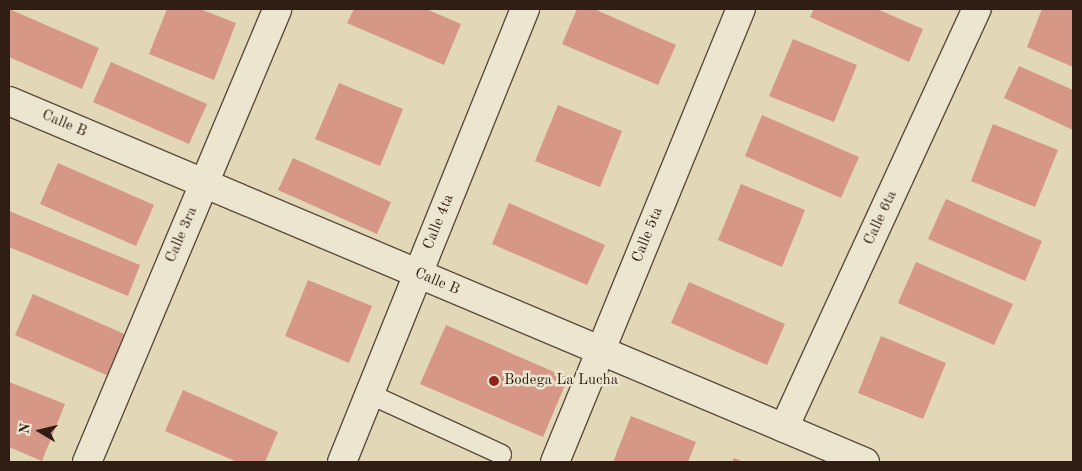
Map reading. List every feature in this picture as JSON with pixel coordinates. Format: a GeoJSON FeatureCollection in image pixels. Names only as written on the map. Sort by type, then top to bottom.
{"type":"FeatureCollection","features":[{"type":"Feature","properties":{"kind":"street","name":"Calle 3ra"},"geometry":{"type":"LineString","coordinates":[[87,462],[277,9]]}},
{"type":"Feature","properties":{"kind":"street","name":"Calle 4ta"},"geometry":{"type":"LineString","coordinates":[[342,462],[525,9]]}},
{"type":"Feature","properties":{"kind":"street","name":"Calle 5ta"},"geometry":{"type":"LineString","coordinates":[[555,462],[741,9]]}},
{"type":"Feature","properties":{"kind":"street","name":"Calle 6ta"},"geometry":{"type":"LineString","coordinates":[[784,428],[977,9]]}},
{"type":"Feature","properties":{"kind":"street","name":"Calle B"},"geometry":{"type":"LineString","coordinates":[[9,101],[866,462]]}},
{"type":"Feature","properties":{"kind":"lane"},"geometry":{"type":"LineString","coordinates":[[370,394],[501,454]]}},
{"type":"Feature","properties":{"kind":"building"},"geometry":{"type":"Polygon","coordinates":[[[9,9],[99,48],[82,89],[9,57],[9,9]]]}},
{"type":"Feature","properties":{"kind":"building"},"geometry":{"type":"Polygon","coordinates":[[[167,9],[200,9],[236,23],[214,80],[149,54],[167,9]]]}},
{"type":"Feature","properties":{"kind":"building"},"geometry":{"type":"Polygon","coordinates":[[[354,9],[426,9],[461,24],[444,65],[347,23],[354,9]]]}},
{"type":"Feature","properties":{"kind":"building"},"geometry":{"type":"Polygon","coordinates":[[[577,9],[594,9],[676,45],[658,85],[562,44],[577,9]]]}},
{"type":"Feature","properties":{"kind":"building"},"geometry":{"type":"Polygon","coordinates":[[[814,9],[877,9],[923,29],[909,62],[810,17],[814,9]]]}},
{"type":"Feature","properties":{"kind":"building"},"geometry":{"type":"Polygon","coordinates":[[[1042,9],[1073,9],[1073,67],[1027,47],[1042,9]]]}},
{"type":"Feature","properties":{"kind":"building"},"geometry":{"type":"Polygon","coordinates":[[[793,39],[857,65],[834,122],[769,96],[793,39]]]}},
{"type":"Feature","properties":{"kind":"building"},"geometry":{"type":"Polygon","coordinates":[[[111,62],[207,104],[189,144],[93,102],[111,62]]]}},
{"type":"Feature","properties":{"kind":"building"},"geometry":{"type":"Polygon","coordinates":[[[1019,66],[1073,90],[1073,130],[1004,98],[1019,66]]]}},
{"type":"Feature","properties":{"kind":"building"},"geometry":{"type":"Polygon","coordinates":[[[339,83],[403,109],[380,166],[315,139],[339,83]]]}},
{"type":"Feature","properties":{"kind":"building"},"geometry":{"type":"Polygon","coordinates":[[[558,105],[622,131],[600,187],[535,161],[558,105]]]}},
{"type":"Feature","properties":{"kind":"building"},"geometry":{"type":"Polygon","coordinates":[[[762,115],[859,157],[841,198],[745,156],[762,115]]]}},
{"type":"Feature","properties":{"kind":"building"},"geometry":{"type":"Polygon","coordinates":[[[993,124],[1058,150],[1035,207],[971,181],[993,124]]]}},
{"type":"Feature","properties":{"kind":"building"},"geometry":{"type":"Polygon","coordinates":[[[293,158],[391,202],[377,234],[278,190],[293,158]]]}},
{"type":"Feature","properties":{"kind":"building"},"geometry":{"type":"Polygon","coordinates":[[[58,163],[154,205],[136,246],[40,204],[58,163]]]}},
{"type":"Feature","properties":{"kind":"building"},"geometry":{"type":"Polygon","coordinates":[[[741,184],[805,210],[782,267],[718,240],[741,184]]]}},
{"type":"Feature","properties":{"kind":"building"},"geometry":{"type":"Polygon","coordinates":[[[946,199],[1042,241],[1025,281],[928,239],[946,199]]]}},
{"type":"Feature","properties":{"kind":"building"},"geometry":{"type":"Polygon","coordinates":[[[509,203],[605,245],[587,285],[492,244],[509,203]]]}},
{"type":"Feature","properties":{"kind":"building"},"geometry":{"type":"Polygon","coordinates":[[[9,211],[140,265],[128,296],[9,247],[9,211]]]}},
{"type":"Feature","properties":{"kind":"building"},"geometry":{"type":"Polygon","coordinates":[[[916,262],[1013,304],[994,345],[898,303],[916,262]]]}},
{"type":"Feature","properties":{"kind":"building"},"geometry":{"type":"Polygon","coordinates":[[[308,280],[372,306],[349,363],[285,336],[308,280]]]}},
{"type":"Feature","properties":{"kind":"building"},"geometry":{"type":"Polygon","coordinates":[[[689,282],[785,324],[767,365],[671,323],[689,282]]]}},
{"type":"Feature","properties":{"kind":"building"},"geometry":{"type":"Polygon","coordinates":[[[33,294],[129,336],[111,377],[15,335],[33,294]]]}},
{"type":"Feature","properties":{"kind":"building","name":"Bodega La Lucha"},"geometry":{"type":"Polygon","coordinates":[[[446,325],[568,378],[543,437],[420,384],[446,325]]]}},
{"type":"Feature","properties":{"kind":"building"},"geometry":{"type":"Polygon","coordinates":[[[881,336],[946,363],[923,419],[858,393],[881,336]]]}},
{"type":"Feature","properties":{"kind":"building"},"geometry":{"type":"Polygon","coordinates":[[[9,382],[65,404],[42,461],[9,447],[9,382]]]}},
{"type":"Feature","properties":{"kind":"building"},"geometry":{"type":"Polygon","coordinates":[[[183,390],[278,432],[265,462],[237,462],[165,431],[183,390]]]}},
{"type":"Feature","properties":{"kind":"building"},"geometry":{"type":"Polygon","coordinates":[[[631,416],[696,442],[688,462],[613,462],[631,416]]]}},
{"type":"Feature","properties":{"kind":"building"},"geometry":{"type":"Polygon","coordinates":[[[734,458],[744,462],[732,462],[734,458]]]}},
{"type":"Feature","properties":{"kind":"place","name":"Bodega La Lucha"},"geometry":{"type":"Point","coordinates":[494,381]}}]}
